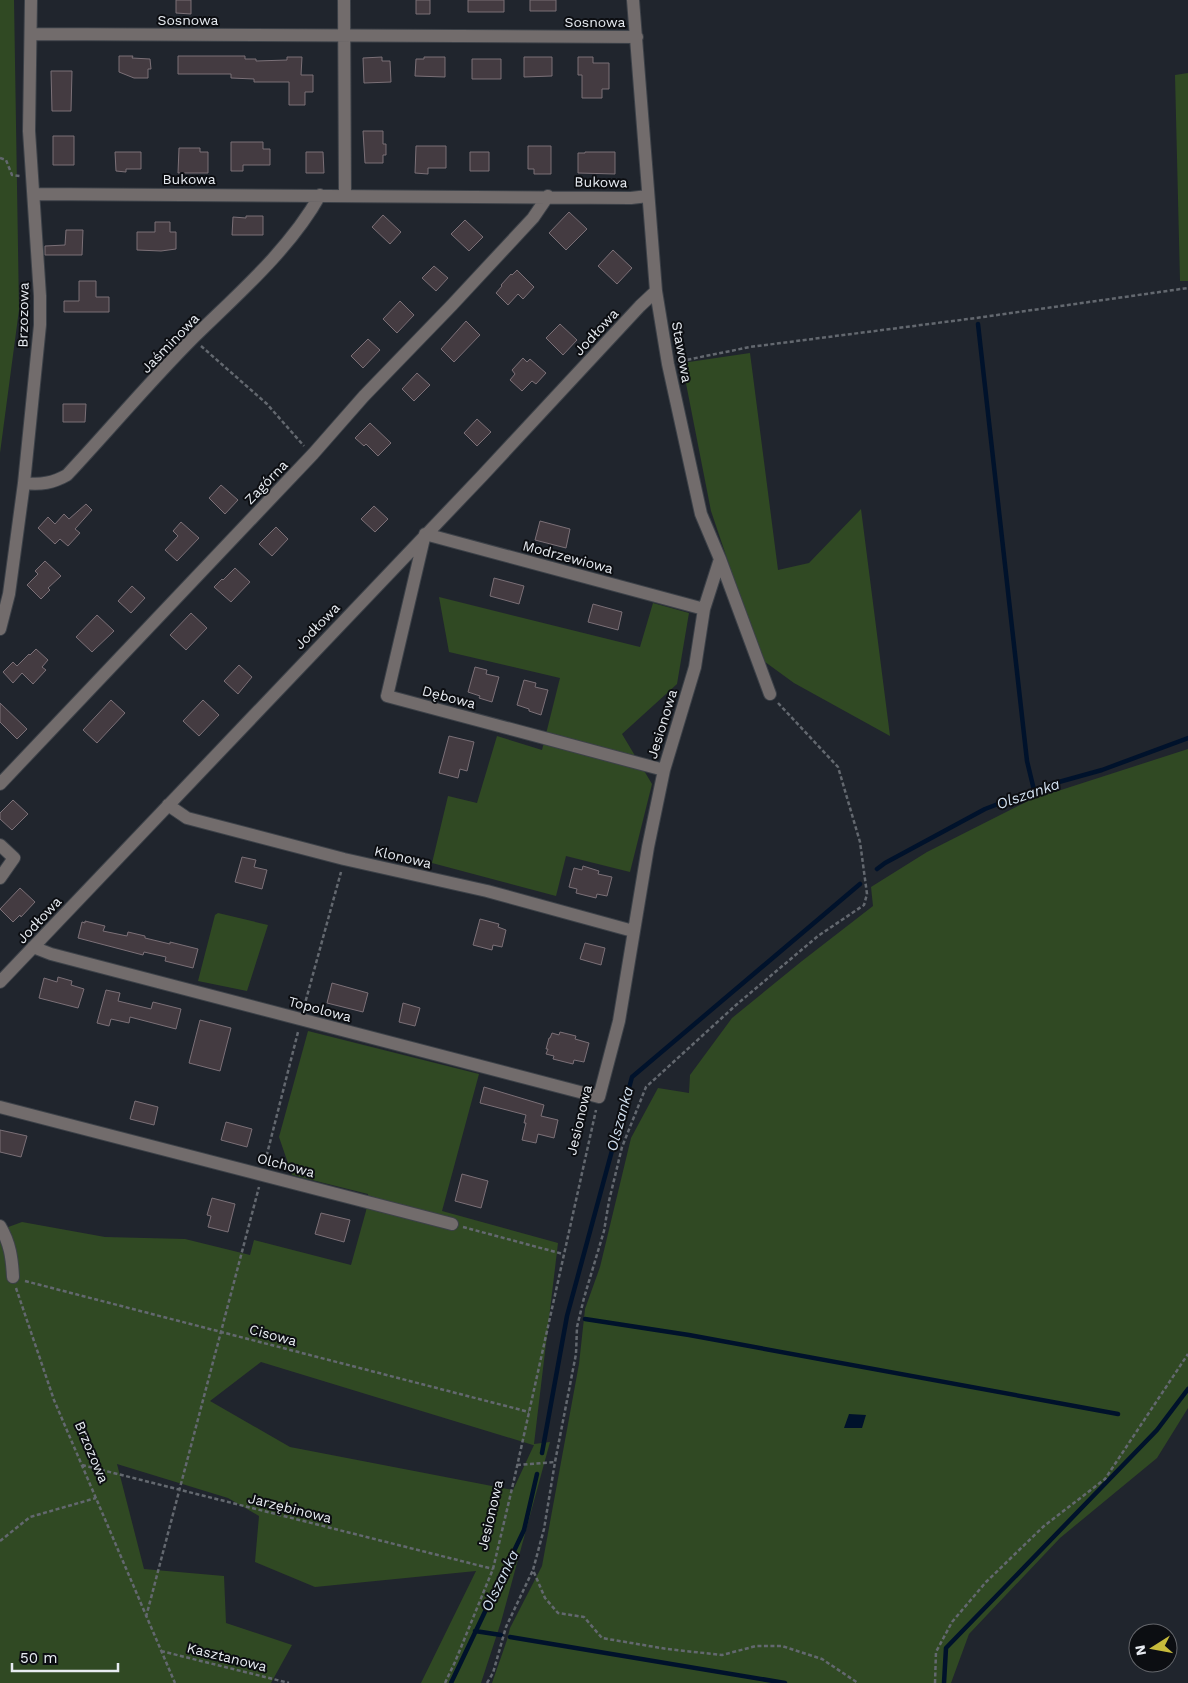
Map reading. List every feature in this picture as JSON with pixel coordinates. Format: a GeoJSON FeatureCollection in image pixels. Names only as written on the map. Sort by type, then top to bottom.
{"type":"FeatureCollection","features":[{"type":"Feature","properties":{"kind":"street","name":"Brzozowa"},"geometry":{"type":"LineString","coordinates":[[0,629],[9,594],[24,483],[40,325],[40,296],[29,131],[31,0]]}},
{"type":"Feature","properties":{"kind":"street"},"geometry":{"type":"LineString","coordinates":[[344,0],[344,195]]}},
{"type":"Feature","properties":{"kind":"street","name":"Stawowa"},"geometry":{"type":"LineString","coordinates":[[633,0],[656,291],[668,364],[701,514],[720,559],[770,694]]}},
{"type":"Feature","properties":{"kind":"street","name":"Sosnowa"},"geometry":{"type":"LineString","coordinates":[[31,34],[637,37]]}},
{"type":"Feature","properties":{"kind":"street","name":"Bukowa"},"geometry":{"type":"LineString","coordinates":[[34,194],[631,198],[648,196]]}},
{"type":"Feature","properties":{"kind":"street","name":"Jaśminowa"},"geometry":{"type":"LineString","coordinates":[[24,483],[40,484],[56,481],[67,475],[193,338],[278,252],[308,216],[320,195]]}},
{"type":"Feature","properties":{"kind":"street","name":"Zagórna"},"geometry":{"type":"LineString","coordinates":[[0,784],[313,454],[364,396],[527,224],[548,196]]}},
{"type":"Feature","properties":{"kind":"street","name":"Jodłowa"},"geometry":{"type":"LineString","coordinates":[[0,982],[656,291]]}},
{"type":"Feature","properties":{"kind":"street","name":"Modrzewiowa"},"geometry":{"type":"LineString","coordinates":[[425,534],[704,610]]}},
{"type":"Feature","properties":{"kind":"street","name":"Dębowa"},"geometry":{"type":"LineString","coordinates":[[425,534],[387,696],[664,770]]}},
{"type":"Feature","properties":{"kind":"street","name":"Jesionowa"},"geometry":{"type":"LineString","coordinates":[[599,1096],[619,1021],[648,847],[664,770],[695,667],[704,610],[720,559]]}},
{"type":"Feature","properties":{"kind":"street","name":"Klonowa"},"geometry":{"type":"LineString","coordinates":[[168,805],[187,818],[344,859],[487,891],[633,931]]}},
{"type":"Feature","properties":{"kind":"street"},"geometry":{"type":"LineString","coordinates":[[0,844],[14,858],[0,878]]}},
{"type":"Feature","properties":{"kind":"street","name":"Topolowa"},"geometry":{"type":"LineString","coordinates":[[34,947],[51,954],[599,1096]]}},
{"type":"Feature","properties":{"kind":"street","name":"Olchowa"},"geometry":{"type":"LineString","coordinates":[[0,1107],[452,1224]]}},
{"type":"Feature","properties":{"kind":"street"},"geometry":{"type":"LineString","coordinates":[[0,1226],[7,1239],[12,1260],[13,1277]]}},
{"type":"Feature","properties":{"kind":"path"},"geometry":{"type":"LineString","coordinates":[[0,158],[6,160],[12,175],[33,178]]}},
{"type":"Feature","properties":{"kind":"path"},"geometry":{"type":"LineString","coordinates":[[668,364],[750,347],[1188,288]]}},
{"type":"Feature","properties":{"kind":"path"},"geometry":{"type":"LineString","coordinates":[[193,338],[267,404],[284,421],[298,441],[313,454]]}},
{"type":"Feature","properties":{"kind":"path"},"geometry":{"type":"LineString","coordinates":[[487,1683],[493,1672],[506,1628],[533,1570],[544,1529],[576,1354],[577,1327],[604,1231],[622,1147],[646,1087],[736,1005],[811,942],[864,905],[867,894],[860,842],[838,767],[770,694]]}},
{"type":"Feature","properties":{"kind":"path"},"geometry":{"type":"LineString","coordinates":[[146,1617],[344,859]]}},
{"type":"Feature","properties":{"kind":"path","name":"Jesionowa"},"geometry":{"type":"LineString","coordinates":[[445,1683],[456,1662],[493,1569],[599,1096]]}},
{"type":"Feature","properties":{"kind":"path"},"geometry":{"type":"LineString","coordinates":[[452,1224],[564,1254]]}},
{"type":"Feature","properties":{"kind":"path","name":"Cisowa"},"geometry":{"type":"LineString","coordinates":[[13,1277],[529,1412]]}},
{"type":"Feature","properties":{"kind":"path","name":"Brzozowa"},"geometry":{"type":"LineString","coordinates":[[13,1277],[54,1400],[175,1683]]}},
{"type":"Feature","properties":{"kind":"path"},"geometry":{"type":"LineString","coordinates":[[935,1683],[936,1652],[952,1622],[986,1582],[1044,1526],[1105,1479],[1188,1354]]}},
{"type":"Feature","properties":{"kind":"path"},"geometry":{"type":"LineString","coordinates":[[517,1465],[555,1462]]}},
{"type":"Feature","properties":{"kind":"path","name":"Jarzębinowa"},"geometry":{"type":"LineString","coordinates":[[82,1465],[493,1569]]}},
{"type":"Feature","properties":{"kind":"path"},"geometry":{"type":"LineString","coordinates":[[0,1541],[30,1516],[96,1498]]}},
{"type":"Feature","properties":{"kind":"path"},"geometry":{"type":"LineString","coordinates":[[533,1570],[545,1598],[558,1613],[584,1617],[602,1638],[667,1649],[722,1655],[756,1646],[782,1646],[822,1659],[858,1683]]}},
{"type":"Feature","properties":{"kind":"path","name":"Kasztanowa"},"geometry":{"type":"LineString","coordinates":[[161,1651],[289,1683]]}},
{"type":"Feature","properties":{"kind":"green space"},"geometry":{"type":"Polygon","coordinates":[[[0,0],[14,0],[19,310],[0,453],[0,0]]]}},
{"type":"Feature","properties":{"kind":"green space"},"geometry":{"type":"Polygon","coordinates":[[[1188,73],[1188,281],[1180,281],[1175,75],[1188,73]]]}},
{"type":"Feature","properties":{"kind":"green space"},"geometry":{"type":"Polygon","coordinates":[[[750,353],[778,570],[809,563],[861,509],[890,736],[794,683],[761,659],[711,511],[682,363],[750,353]]]}},
{"type":"Feature","properties":{"kind":"green space"},"geometry":{"type":"Polygon","coordinates":[[[439,597],[640,647],[653,603],[689,613],[677,684],[622,734],[652,784],[630,872],[566,856],[556,896],[432,863],[448,796],[477,803],[497,736],[542,750],[560,678],[449,652],[439,597]]]}},
{"type":"Feature","properties":{"kind":"green space"},"geometry":{"type":"Polygon","coordinates":[[[1188,749],[1188,1389],[1186,1391],[1188,1392],[1188,1408],[1157,1458],[1060,1538],[969,1634],[951,1683],[492,1683],[510,1628],[542,1566],[579,1364],[585,1309],[600,1267],[631,1138],[658,1088],[689,1093],[690,1075],[732,1018],[873,906],[871,887],[927,852],[1030,800],[1188,749]]]}},
{"type":"Feature","properties":{"kind":"green space"},"geometry":{"type":"Polygon","coordinates":[[[218,913],[268,925],[247,991],[198,981],[215,915],[218,913]]]}},
{"type":"Feature","properties":{"kind":"green space"},"geometry":{"type":"Polygon","coordinates":[[[308,1031],[479,1074],[442,1211],[558,1243],[534,1444],[550,1442],[501,1622],[481,1683],[421,1683],[476,1571],[315,1587],[255,1562],[259,1516],[228,1498],[117,1464],[144,1569],[224,1576],[226,1623],[292,1645],[271,1683],[0,1683],[0,1230],[22,1222],[105,1237],[185,1239],[250,1255],[254,1240],[351,1265],[366,1211],[368,1194],[292,1175],[279,1137],[308,1031]],[[261,1362],[210,1401],[290,1447],[513,1490],[534,1445],[261,1362]]]}},
{"type":"Feature","properties":{"kind":"water"},"geometry":{"type":"Polygon","coordinates":[[[849,1414],[866,1415],[862,1428],[844,1428],[849,1414]]]}},
{"type":"Feature","properties":{"kind":"building"},"geometry":{"type":"Polygon","coordinates":[[[176,0],[191,0],[191,14],[176,13],[176,0]]]}},
{"type":"Feature","properties":{"kind":"building"},"geometry":{"type":"Polygon","coordinates":[[[416,0],[430,0],[430,14],[416,14],[416,0]]]}},
{"type":"Feature","properties":{"kind":"building"},"geometry":{"type":"Polygon","coordinates":[[[468,0],[504,0],[504,12],[468,12],[468,0]]]}},
{"type":"Feature","properties":{"kind":"building"},"geometry":{"type":"Polygon","coordinates":[[[530,0],[556,0],[556,11],[530,11],[530,0]]]}},
{"type":"Feature","properties":{"kind":"building"},"geometry":{"type":"Polygon","coordinates":[[[119,56],[150,59],[151,69],[148,69],[148,78],[134,78],[119,72],[119,56]]]}},
{"type":"Feature","properties":{"kind":"building"},"geometry":{"type":"Polygon","coordinates":[[[178,56],[245,56],[245,59],[256,59],[256,61],[287,60],[287,57],[302,57],[301,75],[313,75],[313,92],[305,92],[305,105],[289,105],[289,82],[254,82],[254,79],[231,78],[231,74],[178,74],[178,56]]]}},
{"type":"Feature","properties":{"kind":"building"},"geometry":{"type":"Polygon","coordinates":[[[382,57],[382,61],[390,61],[391,82],[364,83],[363,58],[382,57]]]}},
{"type":"Feature","properties":{"kind":"building"},"geometry":{"type":"Polygon","coordinates":[[[424,57],[445,57],[445,77],[415,76],[416,59],[424,59],[424,57]]]}},
{"type":"Feature","properties":{"kind":"building"},"geometry":{"type":"Polygon","coordinates":[[[524,57],[552,57],[552,76],[524,77],[524,57]]]}},
{"type":"Feature","properties":{"kind":"building"},"geometry":{"type":"Polygon","coordinates":[[[578,57],[593,57],[593,63],[609,63],[609,89],[602,89],[602,98],[582,98],[582,75],[578,75],[578,57]]]}},
{"type":"Feature","properties":{"kind":"building"},"geometry":{"type":"Polygon","coordinates":[[[472,59],[501,59],[501,79],[472,79],[472,59]]]}},
{"type":"Feature","properties":{"kind":"building"},"geometry":{"type":"Polygon","coordinates":[[[51,71],[72,71],[71,111],[52,111],[51,71]]]}},
{"type":"Feature","properties":{"kind":"building"},"geometry":{"type":"Polygon","coordinates":[[[363,131],[383,131],[383,144],[386,144],[386,155],[383,155],[383,163],[365,163],[363,131]]]}},
{"type":"Feature","properties":{"kind":"building"},"geometry":{"type":"Polygon","coordinates":[[[53,136],[74,136],[74,165],[53,165],[53,136]]]}},
{"type":"Feature","properties":{"kind":"building"},"geometry":{"type":"Polygon","coordinates":[[[231,142],[263,142],[263,149],[270,149],[270,165],[243,165],[243,171],[231,171],[231,142]]]}},
{"type":"Feature","properties":{"kind":"building"},"geometry":{"type":"Polygon","coordinates":[[[416,146],[446,146],[446,168],[428,168],[428,174],[415,173],[416,146]]]}},
{"type":"Feature","properties":{"kind":"building"},"geometry":{"type":"Polygon","coordinates":[[[528,146],[551,146],[551,174],[534,174],[534,169],[528,169],[528,146]]]}},
{"type":"Feature","properties":{"kind":"building"},"geometry":{"type":"Polygon","coordinates":[[[179,148],[200,148],[200,152],[208,152],[208,173],[178,173],[179,148]]]}},
{"type":"Feature","properties":{"kind":"building"},"geometry":{"type":"Polygon","coordinates":[[[115,152],[141,152],[141,169],[126,169],[126,172],[116,171],[115,152]]]}},
{"type":"Feature","properties":{"kind":"building"},"geometry":{"type":"Polygon","coordinates":[[[306,152],[323,152],[324,173],[306,173],[306,152]]]}},
{"type":"Feature","properties":{"kind":"building"},"geometry":{"type":"Polygon","coordinates":[[[470,152],[489,152],[489,171],[470,171],[470,152]]]}},
{"type":"Feature","properties":{"kind":"building"},"geometry":{"type":"Polygon","coordinates":[[[615,152],[615,174],[578,173],[578,153],[615,152]]]}},
{"type":"Feature","properties":{"kind":"building"},"geometry":{"type":"Polygon","coordinates":[[[569,212],[587,229],[566,250],[549,233],[569,212]]]}},
{"type":"Feature","properties":{"kind":"building"},"geometry":{"type":"Polygon","coordinates":[[[383,215],[401,232],[390,244],[372,227],[383,215]]]}},
{"type":"Feature","properties":{"kind":"building"},"geometry":{"type":"Polygon","coordinates":[[[246,216],[263,216],[263,235],[232,235],[233,217],[246,218],[246,216]]]}},
{"type":"Feature","properties":{"kind":"building"},"geometry":{"type":"Polygon","coordinates":[[[465,220],[483,237],[469,251],[451,234],[465,220]]]}},
{"type":"Feature","properties":{"kind":"building"},"geometry":{"type":"Polygon","coordinates":[[[155,222],[170,222],[170,232],[176,232],[176,249],[161,251],[137,250],[137,232],[155,232],[155,222]]]}},
{"type":"Feature","properties":{"kind":"building"},"geometry":{"type":"Polygon","coordinates":[[[66,230],[83,230],[82,255],[45,255],[45,246],[65,245],[66,230]]]}},
{"type":"Feature","properties":{"kind":"building"},"geometry":{"type":"Polygon","coordinates":[[[613,250],[632,268],[617,284],[598,266],[613,250]]]}},
{"type":"Feature","properties":{"kind":"building"},"geometry":{"type":"Polygon","coordinates":[[[434,266],[448,278],[436,291],[422,278],[434,266]]]}},
{"type":"Feature","properties":{"kind":"building"},"geometry":{"type":"Polygon","coordinates":[[[517,270],[534,287],[523,299],[518,294],[508,305],[496,293],[511,274],[517,270]]]}},
{"type":"Feature","properties":{"kind":"building"},"geometry":{"type":"Polygon","coordinates":[[[79,281],[96,281],[96,297],[109,297],[109,312],[64,312],[64,301],[79,301],[79,281]]]}},
{"type":"Feature","properties":{"kind":"building"},"geometry":{"type":"Polygon","coordinates":[[[400,301],[414,315],[397,333],[383,319],[400,301]]]}},
{"type":"Feature","properties":{"kind":"building"},"geometry":{"type":"Polygon","coordinates":[[[466,321],[480,335],[454,362],[441,349],[466,321]]]}},
{"type":"Feature","properties":{"kind":"building"},"geometry":{"type":"Polygon","coordinates":[[[560,324],[577,340],[563,355],[546,338],[560,324]]]}},
{"type":"Feature","properties":{"kind":"building"},"geometry":{"type":"Polygon","coordinates":[[[368,339],[380,350],[363,368],[351,356],[368,339]]]}},
{"type":"Feature","properties":{"kind":"building"},"geometry":{"type":"Polygon","coordinates":[[[523,358],[527,362],[530,359],[546,373],[536,384],[532,381],[522,391],[510,380],[515,374],[512,370],[523,358]]]}},
{"type":"Feature","properties":{"kind":"building"},"geometry":{"type":"Polygon","coordinates":[[[417,373],[430,385],[414,401],[402,389],[417,373]]]}},
{"type":"Feature","properties":{"kind":"building"},"geometry":{"type":"Polygon","coordinates":[[[63,404],[86,404],[85,422],[63,422],[63,404]]]}},
{"type":"Feature","properties":{"kind":"building"},"geometry":{"type":"Polygon","coordinates":[[[477,419],[491,432],[477,446],[464,433],[477,419]]]}},
{"type":"Feature","properties":{"kind":"building"},"geometry":{"type":"Polygon","coordinates":[[[370,423],[391,443],[378,456],[366,444],[364,446],[355,438],[370,423]]]}},
{"type":"Feature","properties":{"kind":"building"},"geometry":{"type":"Polygon","coordinates":[[[221,485],[238,500],[225,514],[209,498],[221,485]]]}},
{"type":"Feature","properties":{"kind":"building"},"geometry":{"type":"Polygon","coordinates":[[[86,504],[92,510],[75,529],[80,533],[68,546],[60,539],[55,544],[38,528],[48,517],[55,524],[64,514],[69,519],[86,504]]]}},
{"type":"Feature","properties":{"kind":"building"},"geometry":{"type":"Polygon","coordinates":[[[374,506],[388,519],[375,532],[361,519],[374,506]]]}},
{"type":"Feature","properties":{"kind":"building"},"geometry":{"type":"Polygon","coordinates":[[[540,521],[570,529],[566,548],[535,540],[540,521]]]}},
{"type":"Feature","properties":{"kind":"building"},"geometry":{"type":"Polygon","coordinates":[[[181,522],[199,538],[177,561],[165,550],[178,536],[173,531],[181,522]]]}},
{"type":"Feature","properties":{"kind":"building"},"geometry":{"type":"Polygon","coordinates":[[[276,527],[288,539],[272,556],[259,544],[276,527]]]}},
{"type":"Feature","properties":{"kind":"building"},"geometry":{"type":"Polygon","coordinates":[[[45,561],[61,576],[48,588],[50,590],[41,599],[27,585],[38,574],[35,571],[45,561]]]}},
{"type":"Feature","properties":{"kind":"building"},"geometry":{"type":"Polygon","coordinates":[[[235,568],[250,582],[231,602],[214,587],[235,568]]]}},
{"type":"Feature","properties":{"kind":"building"},"geometry":{"type":"Polygon","coordinates":[[[494,578],[524,586],[519,604],[490,596],[494,578]]]}},
{"type":"Feature","properties":{"kind":"building"},"geometry":{"type":"Polygon","coordinates":[[[132,586],[145,598],[131,613],[118,601],[132,586]]]}},
{"type":"Feature","properties":{"kind":"building"},"geometry":{"type":"Polygon","coordinates":[[[593,604],[622,612],[618,630],[588,622],[593,604]]]}},
{"type":"Feature","properties":{"kind":"building"},"geometry":{"type":"Polygon","coordinates":[[[191,613],[207,628],[186,650],[170,635],[191,613]]]}},
{"type":"Feature","properties":{"kind":"building"},"geometry":{"type":"Polygon","coordinates":[[[97,615],[114,631],[92,652],[76,637],[97,615]]]}},
{"type":"Feature","properties":{"kind":"building"},"geometry":{"type":"Polygon","coordinates":[[[36,649],[48,660],[42,667],[46,670],[33,684],[22,673],[13,683],[3,672],[13,662],[17,666],[36,649]]]}},
{"type":"Feature","properties":{"kind":"building"},"geometry":{"type":"Polygon","coordinates":[[[239,665],[252,677],[238,694],[224,681],[239,665]]]}},
{"type":"Feature","properties":{"kind":"building"},"geometry":{"type":"Polygon","coordinates":[[[475,667],[487,670],[486,674],[499,677],[492,702],[468,692],[475,667]]]}},
{"type":"Feature","properties":{"kind":"building"},"geometry":{"type":"Polygon","coordinates":[[[524,680],[536,683],[535,687],[548,690],[541,715],[517,705],[524,680]]]}},
{"type":"Feature","properties":{"kind":"building"},"geometry":{"type":"Polygon","coordinates":[[[111,700],[125,713],[97,743],[83,730],[111,700]]]}},
{"type":"Feature","properties":{"kind":"building"},"geometry":{"type":"Polygon","coordinates":[[[203,700],[219,715],[199,736],[183,721],[203,700]]]}},
{"type":"Feature","properties":{"kind":"building"},"geometry":{"type":"Polygon","coordinates":[[[0,703],[27,729],[17,739],[0,722],[0,703]]]}},
{"type":"Feature","properties":{"kind":"building"},"geometry":{"type":"Polygon","coordinates":[[[449,736],[474,742],[467,771],[460,769],[458,778],[439,773],[449,736]]]}},
{"type":"Feature","properties":{"kind":"building"},"geometry":{"type":"Polygon","coordinates":[[[13,800],[28,814],[12,830],[0,819],[0,813],[13,800]]]}},
{"type":"Feature","properties":{"kind":"building"},"geometry":{"type":"Polygon","coordinates":[[[242,857],[256,860],[254,867],[267,870],[262,889],[235,882],[242,857]]]}},
{"type":"Feature","properties":{"kind":"building"},"geometry":{"type":"Polygon","coordinates":[[[583,866],[599,871],[598,874],[612,877],[607,896],[597,894],[596,898],[576,893],[577,889],[569,887],[574,868],[582,870],[583,866]]]}},
{"type":"Feature","properties":{"kind":"building"},"geometry":{"type":"Polygon","coordinates":[[[20,888],[35,902],[21,917],[20,915],[13,922],[0,909],[20,888]]]}},
{"type":"Feature","properties":{"kind":"building"},"geometry":{"type":"Polygon","coordinates":[[[480,919],[499,924],[498,927],[506,930],[502,947],[493,945],[492,950],[473,945],[480,919]]]}},
{"type":"Feature","properties":{"kind":"building"},"geometry":{"type":"Polygon","coordinates":[[[85,921],[105,926],[103,931],[127,936],[128,932],[145,936],[145,938],[198,949],[193,968],[165,961],[166,957],[144,952],[143,955],[78,938],[82,922],[85,923],[85,921]]]}},
{"type":"Feature","properties":{"kind":"building"},"geometry":{"type":"Polygon","coordinates":[[[585,943],[605,948],[601,965],[580,959],[585,943]]]}},
{"type":"Feature","properties":{"kind":"building"},"geometry":{"type":"Polygon","coordinates":[[[58,977],[72,981],[71,985],[84,989],[78,1008],[39,998],[44,978],[57,982],[58,977]]]}},
{"type":"Feature","properties":{"kind":"building"},"geometry":{"type":"Polygon","coordinates":[[[332,983],[368,993],[363,1012],[327,1003],[332,983]]]}},
{"type":"Feature","properties":{"kind":"building"},"geometry":{"type":"Polygon","coordinates":[[[106,990],[120,993],[118,1001],[151,1009],[153,1002],[181,1009],[176,1029],[130,1017],[129,1023],[111,1019],[109,1026],[97,1023],[106,990]]]}},
{"type":"Feature","properties":{"kind":"building"},"geometry":{"type":"Polygon","coordinates":[[[403,1003],[420,1008],[415,1026],[399,1022],[403,1003]]]}},
{"type":"Feature","properties":{"kind":"building"},"geometry":{"type":"Polygon","coordinates":[[[200,1020],[231,1028],[220,1071],[189,1063],[200,1020]]]}},
{"type":"Feature","properties":{"kind":"building"},"geometry":{"type":"Polygon","coordinates":[[[560,1032],[576,1036],[575,1039],[589,1043],[584,1062],[574,1060],[573,1064],[553,1059],[554,1056],[546,1054],[549,1038],[552,1033],[559,1035],[560,1032]]]}},
{"type":"Feature","properties":{"kind":"building"},"geometry":{"type":"Polygon","coordinates":[[[484,1087],[544,1105],[541,1116],[558,1120],[554,1138],[538,1134],[536,1143],[522,1140],[526,1115],[480,1103],[484,1087]]]}},
{"type":"Feature","properties":{"kind":"building"},"geometry":{"type":"Polygon","coordinates":[[[135,1101],[158,1107],[154,1125],[130,1119],[135,1101]]]}},
{"type":"Feature","properties":{"kind":"building"},"geometry":{"type":"Polygon","coordinates":[[[226,1122],[252,1129],[247,1147],[221,1140],[226,1122]]]}},
{"type":"Feature","properties":{"kind":"building"},"geometry":{"type":"Polygon","coordinates":[[[0,1130],[27,1136],[21,1157],[0,1152],[0,1130]]]}},
{"type":"Feature","properties":{"kind":"building"},"geometry":{"type":"Polygon","coordinates":[[[462,1174],[488,1181],[481,1208],[455,1201],[462,1174]]]}},
{"type":"Feature","properties":{"kind":"building"},"geometry":{"type":"Polygon","coordinates":[[[212,1198],[235,1204],[228,1232],[208,1227],[211,1216],[207,1215],[212,1198]]]}},
{"type":"Feature","properties":{"kind":"building"},"geometry":{"type":"Polygon","coordinates":[[[321,1213],[350,1220],[344,1242],[315,1234],[321,1213]]]}},
{"type":"Feature","properties":{"kind":"waterway"},"geometry":{"type":"LineString","coordinates":[[978,324],[1027,761],[1034,790]]}},
{"type":"Feature","properties":{"kind":"waterway","name":"Olszanka"},"geometry":{"type":"LineString","coordinates":[[877,869],[985,809],[1048,785],[1102,770],[1188,738]]}},
{"type":"Feature","properties":{"kind":"waterway","name":"Olszanka"},"geometry":{"type":"LineString","coordinates":[[542,1453],[567,1316],[632,1077],[860,884]]}},
{"type":"Feature","properties":{"kind":"waterway"},"geometry":{"type":"LineString","coordinates":[[585,1319],[689,1335],[1118,1414]]}},
{"type":"Feature","properties":{"kind":"waterway"},"geometry":{"type":"LineString","coordinates":[[944,1683],[946,1648],[1157,1430],[1188,1389]]}},
{"type":"Feature","properties":{"kind":"waterway","name":"Olszanka"},"geometry":{"type":"LineString","coordinates":[[451,1683],[524,1530],[537,1474]]}},
{"type":"Feature","properties":{"kind":"waterway"},"geometry":{"type":"LineString","coordinates":[[475,1631],[501,1635]]}},
{"type":"Feature","properties":{"kind":"waterway"},"geometry":{"type":"LineString","coordinates":[[510,1637],[785,1683]]}}]}
